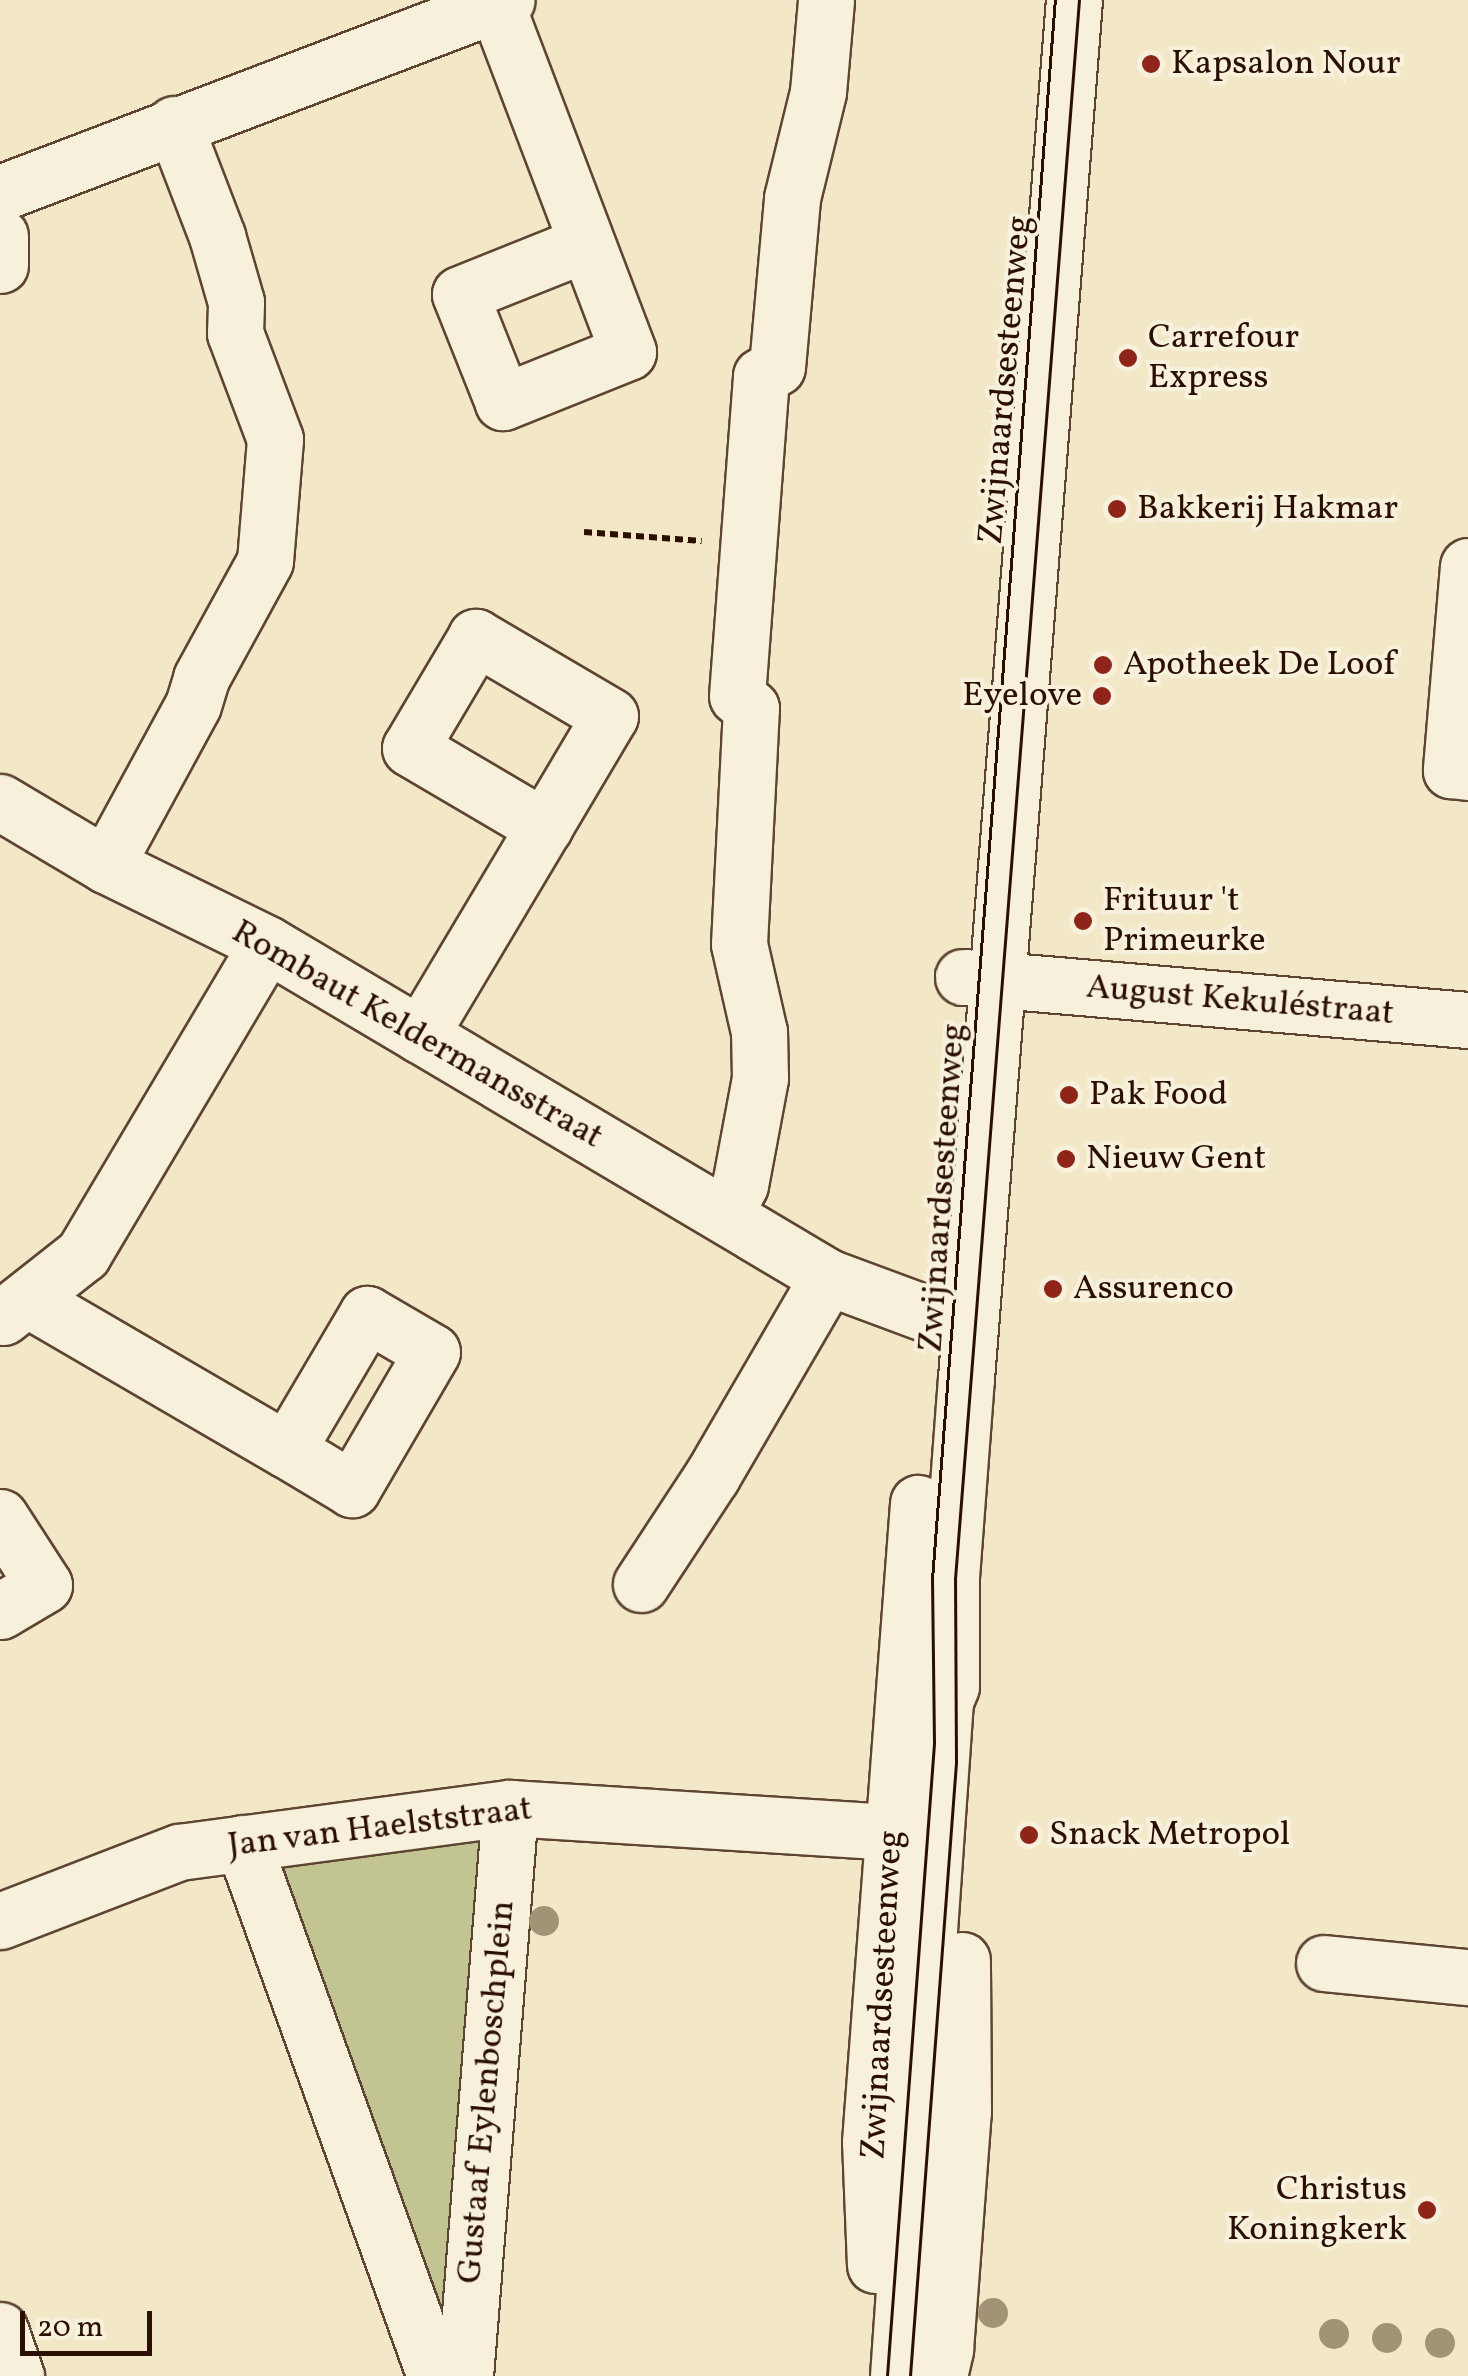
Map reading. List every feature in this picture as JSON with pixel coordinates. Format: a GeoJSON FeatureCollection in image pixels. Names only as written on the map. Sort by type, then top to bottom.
{"type":"FeatureCollection","features":[{"type":"Feature","properties":{"kind":"street"},"geometry":{"type":"LineString","coordinates":[[725,1214],[740,1185],[760,1078],[759,1032],[739,944],[751,708],[737,696],[761,376],[777,366],[792,198],[818,92],[826,0]]}},
{"type":"Feature","properties":{"kind":"street","name":"Zwijnaardsesteenweg"},"geometry":{"type":"LineString","coordinates":[[939,2376],[946,2349],[963,2111],[961,1972],[973,1734],[966,1577],[986,980],[1036,0]]}},
{"type":"Feature","properties":{"kind":"street"},"geometry":{"type":"LineString","coordinates":[[945,1701],[938,1686],[937,1579],[1060,0]]}},
{"type":"Feature","properties":{"kind":"street"},"geometry":{"type":"LineString","coordinates":[[898,2376],[945,1701],[951,1686],[951,1577],[964,1398],[1074,0]]}},
{"type":"Feature","properties":{"kind":"street","name":"Zwijnaardsesteenweg"},"geometry":{"type":"LineString","coordinates":[[867,2376],[876,2239],[870,2142],[933,1316],[986,980],[1092,0]]}},
{"type":"Feature","properties":{"kind":"street"},"geometry":{"type":"LineString","coordinates":[[0,193],[502,2],[584,244]]}},
{"type":"Feature","properties":{"kind":"street"},"geometry":{"type":"LineString","coordinates":[[106,865],[193,706],[200,678],[264,561],[275,439],[235,333],[236,302],[217,236],[174,124]]}},
{"type":"Feature","properties":{"kind":"street"},"geometry":{"type":"LineString","coordinates":[[0,236],[0,265]]}},
{"type":"Feature","properties":{"kind":"street"},"geometry":{"type":"LineString","coordinates":[[1468,566],[1450,770],[1468,772]]}},
{"type":"Feature","properties":{"kind":"street","name":"Rombaut Keldermansstraat"},"geometry":{"type":"LineString","coordinates":[[0,802],[106,865],[267,944],[828,1278],[933,1316]]}},
{"type":"Feature","properties":{"kind":"street"},"geometry":{"type":"LineString","coordinates":[[420,1035],[544,827]]}},
{"type":"Feature","properties":{"kind":"street"},"geometry":{"type":"LineString","coordinates":[[267,944],[83,1254],[15,1310],[287,1450]]}},
{"type":"Feature","properties":{"kind":"street","name":"August Kekuléstraat"},"geometry":{"type":"LineString","coordinates":[[986,980],[1468,1020]]}},
{"type":"Feature","properties":{"kind":"street"},"geometry":{"type":"LineString","coordinates":[[641,1584],[712,1476],[828,1278]]}},
{"type":"Feature","properties":{"kind":"street"},"geometry":{"type":"LineString","coordinates":[[0,1517],[44,1585],[0,1610]]}},
{"type":"Feature","properties":{"kind":"street","name":"Jan van Haelststraat"},"geometry":{"type":"LineString","coordinates":[[0,1921],[179,1852],[510,1808],[893,1832]]}},
{"type":"Feature","properties":{"kind":"street","name":"Gustaaf Eylenboschplein"},"geometry":{"type":"LineString","coordinates":[[464,2376],[510,1808]]}},
{"type":"Feature","properties":{"kind":"street","name":"Gustaaf Eylenboschplein"},"geometry":{"type":"LineString","coordinates":[[244,1843],[435,2376]]}},
{"type":"Feature","properties":{"kind":"street"},"geometry":{"type":"LineString","coordinates":[[1324,1963],[1468,1977]]}},
{"type":"Feature","properties":{"kind":"street"},"geometry":{"type":"LineString","coordinates":[[0,2330],[16,2376]]}},
{"type":"Feature","properties":{"kind":"path"},"geometry":{"type":"LineString","coordinates":[[584,532],[748,545]]}},
{"type":"Feature","properties":{"kind":"green space"},"geometry":{"type":"Polygon","coordinates":[[[490,1832],[447,2347],[271,1860],[490,1832]]]}},
{"type":"Feature","properties":{"kind":"tram line"},"geometry":{"type":"LineString","coordinates":[[887,2376],[934,1743],[932,1579],[1055,0]]}},
{"type":"Feature","properties":{"kind":"tram line"},"geometry":{"type":"LineString","coordinates":[[910,2376],[956,1763],[955,1579],[1079,0]]}},
{"type":"Feature","properties":{"kind":"place","name":"Kapsalon Nour"},"geometry":{"type":"Point","coordinates":[1151,64]}},
{"type":"Feature","properties":{"kind":"place","name":"Carrefour Express"},"geometry":{"type":"Point","coordinates":[1128,358]}},
{"type":"Feature","properties":{"kind":"place","name":"Bakkerij Hakmar"},"geometry":{"type":"Point","coordinates":[1117,509]}},
{"type":"Feature","properties":{"kind":"place","name":"Apotheek De Loof"},"geometry":{"type":"Point","coordinates":[1103,665]}},
{"type":"Feature","properties":{"kind":"place","name":"Eyelove"},"geometry":{"type":"Point","coordinates":[1102,696]}},
{"type":"Feature","properties":{"kind":"place","name":"Frituur 't Primeurke"},"geometry":{"type":"Point","coordinates":[1083,921]}},
{"type":"Feature","properties":{"kind":"place","name":"Pak Food"},"geometry":{"type":"Point","coordinates":[1069,1095]}},
{"type":"Feature","properties":{"kind":"place","name":"Nieuw Gent"},"geometry":{"type":"Point","coordinates":[1066,1159]}},
{"type":"Feature","properties":{"kind":"place","name":"Assurenco"},"geometry":{"type":"Point","coordinates":[1053,1289]}},
{"type":"Feature","properties":{"kind":"place","name":"Snack Metropol"},"geometry":{"type":"Point","coordinates":[1029,1835]}},
{"type":"Feature","properties":{"kind":"place","name":"Christus Koningkerk"},"geometry":{"type":"Point","coordinates":[1427,2210]}}]}
